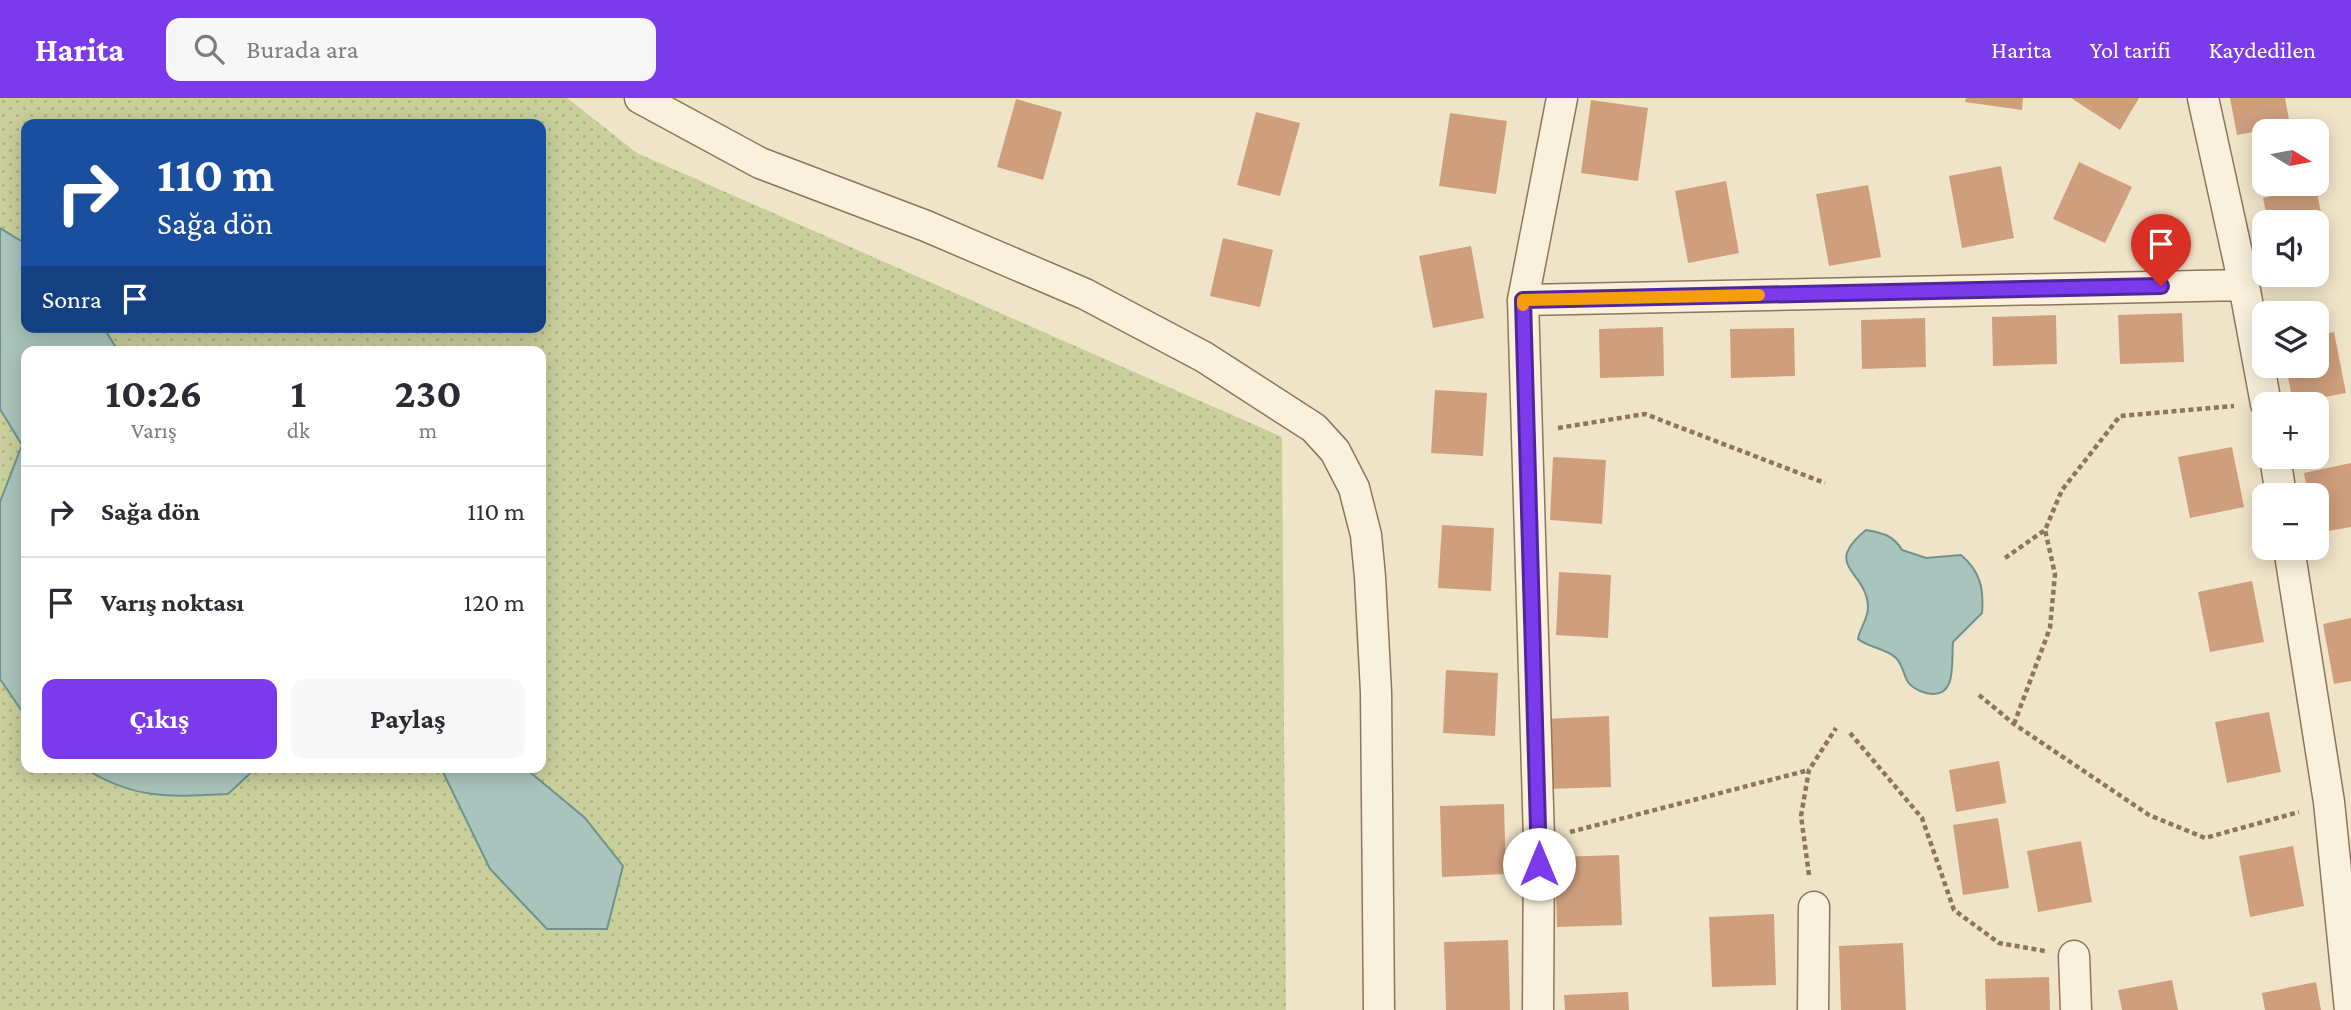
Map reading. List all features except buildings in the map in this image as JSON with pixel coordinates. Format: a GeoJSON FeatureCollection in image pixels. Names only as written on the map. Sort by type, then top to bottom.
{"type":"FeatureCollection","features":[{"type":"Feature","properties":{"kind":"street"},"geometry":{"type":"LineString","coordinates":[[640,98],[760,163],[926,226],[1084,294],[1205,357],[1314,428],[1335,451],[1354,488],[1366,535],[1370,577],[1376,692],[1379,1010]]}},
{"type":"Feature","properties":{"kind":"street"},"geometry":{"type":"LineString","coordinates":[[1538,1010],[1539,840],[1523,300],[1562,98]]}},
{"type":"Feature","properties":{"kind":"street"},"geometry":{"type":"LineString","coordinates":[[2203,98],[2244,285],[2264,392]]}},
{"type":"Feature","properties":{"kind":"street"},"geometry":{"type":"LineString","coordinates":[[1523,300],[2244,285]]}},
{"type":"Feature","properties":{"kind":"street"},"geometry":{"type":"LineString","coordinates":[[2291,560],[2329,802],[2350,1010]]}},
{"type":"Feature","properties":{"kind":"street"},"geometry":{"type":"LineString","coordinates":[[1813,1010],[1814,907]]}},
{"type":"Feature","properties":{"kind":"street"},"geometry":{"type":"LineString","coordinates":[[2074,956],[2076,1010]]}},
{"type":"Feature","properties":{"kind":"path"},"geometry":{"type":"LineString","coordinates":[[2005,558],[2045,530],[2062,490],[2120,416],[2252,405]]}},
{"type":"Feature","properties":{"kind":"path"},"geometry":{"type":"LineString","coordinates":[[1526,433],[1645,414],[1825,483]]}},
{"type":"Feature","properties":{"kind":"path"},"geometry":{"type":"LineString","coordinates":[[2014,724],[2050,628],[2055,574],[2045,530]]}},
{"type":"Feature","properties":{"kind":"path"},"geometry":{"type":"LineString","coordinates":[[1979,695],[2014,724],[2149,815],[2205,838],[2260,825],[2329,802]]}},
{"type":"Feature","properties":{"kind":"path"},"geometry":{"type":"LineString","coordinates":[[1814,907],[1801,816],[1809,770],[1836,727]]}},
{"type":"Feature","properties":{"kind":"path"},"geometry":{"type":"LineString","coordinates":[[1850,733],[1922,818],[1954,911],[1999,943],[2074,956]]}},
{"type":"Feature","properties":{"kind":"path"},"geometry":{"type":"LineString","coordinates":[[1539,840],[1809,770]]}},
{"type":"Feature","properties":{"kind":"green space"},"geometry":{"type":"Polygon","coordinates":[[[0,98],[567,98],[637,153],[1282,437],[1286,1010],[0,1010],[0,98]]]}},
{"type":"Feature","properties":{"kind":"water"},"geometry":{"type":"Polygon","coordinates":[[[0,228],[21,241],[21,333],[107,333],[115,346],[21,346],[21,443],[0,409],[0,228]]]}},
{"type":"Feature","properties":{"kind":"water"},"geometry":{"type":"Polygon","coordinates":[[[21,448],[21,710],[0,679],[0,502],[21,448]]]}},
{"type":"Feature","properties":{"kind":"water"},"geometry":{"type":"Polygon","coordinates":[[[1866,530],[1887,536],[1902,550],[1926,558],[1961,555],[1977,574],[1981,588],[1982,613],[1953,642],[1951,678],[1943,691],[1936,694],[1916,689],[1908,682],[1896,658],[1858,639],[1868,607],[1866,595],[1847,561],[1847,552],[1866,530]]]}},
{"type":"Feature","properties":{"kind":"water"},"geometry":{"type":"Polygon","coordinates":[[[93,773],[251,773],[228,794],[188,796],[137,791],[93,773]]]}},
{"type":"Feature","properties":{"kind":"water"},"geometry":{"type":"Polygon","coordinates":[[[443,773],[531,773],[585,818],[623,866],[607,929],[547,929],[490,869],[443,773]]]}},
{"type":"Feature","properties":{"kind":"slow traffic"},"geometry":{"type":"LineString","coordinates":[[1523,305],[1523,300],[1759,295]]}},
{"type":"Feature","properties":{"kind":"route"},"geometry":{"type":"LineString","coordinates":[[1539,864],[1523,300],[2161,286]]}}]}
